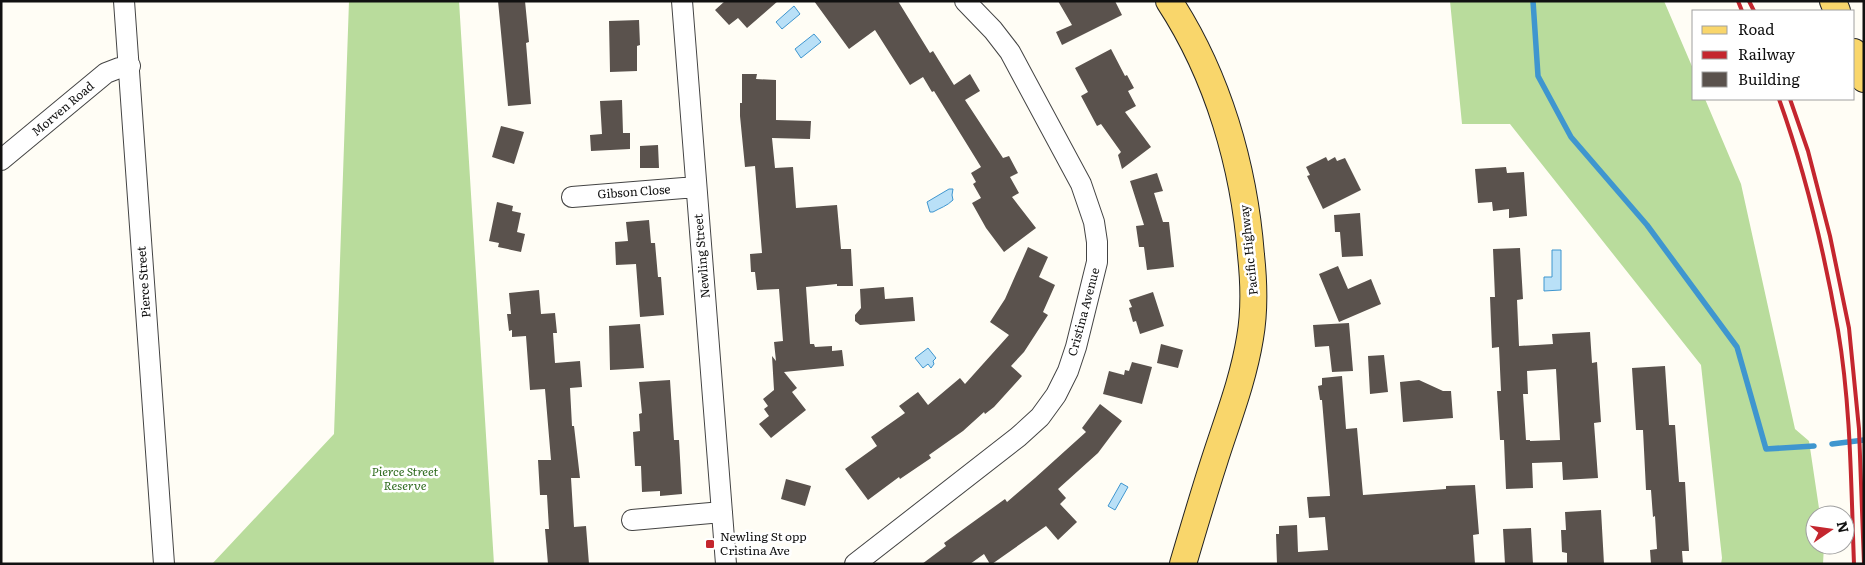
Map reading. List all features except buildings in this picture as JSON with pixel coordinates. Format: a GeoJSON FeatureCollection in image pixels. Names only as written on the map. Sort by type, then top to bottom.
{"type":"FeatureCollection","features":[{"type":"Feature","properties":{"kind":"main road","name":"Pacific Highway"},"geometry":{"type":"LineString","coordinates":[[1169,1],[1198,52],[1221,104],[1238,166],[1249,230],[1255,297],[1250,338],[1242,378],[1213,463],[1183,564]]}},
{"type":"Feature","properties":{"kind":"main road"},"geometry":{"type":"LineString","coordinates":[[1855,55],[1864,79]]}},
{"type":"Feature","properties":{"kind":"street","name":"Pierce Street"},"geometry":{"type":"LineString","coordinates":[[124,1],[164,564]]}},
{"type":"Feature","properties":{"kind":"street","name":"Newling Street"},"geometry":{"type":"LineString","coordinates":[[682,1],[726,564]]}},
{"type":"Feature","properties":{"kind":"street","name":"Cristina Avenue"},"geometry":{"type":"LineString","coordinates":[[855,564],[1018,437],[1040,417],[1056,395],[1068,371],[1076,347],[1097,262],[1094,222],[1080,184],[1010,52],[993,30],[965,1]]}},
{"type":"Feature","properties":{"kind":"street","name":"Morven Road"},"geometry":{"type":"LineString","coordinates":[[1,160],[106,73],[130,66]]}},
{"type":"Feature","properties":{"kind":"street","name":"Gibson Close"},"geometry":{"type":"LineString","coordinates":[[572,197],[696,187]]}},
{"type":"Feature","properties":{"kind":"street"},"geometry":{"type":"LineString","coordinates":[[632,520],[722,512]]}},
{"type":"Feature","properties":{"kind":"green space","name":"Pierce Street Reserve"},"geometry":{"type":"Polygon","coordinates":[[[349,1],[459,1],[494,564],[212,564],[334,434],[349,1]]]}},
{"type":"Feature","properties":{"kind":"green space"},"geometry":{"type":"Polygon","coordinates":[[[1450,1],[1664,1],[1692,66],[1692,100],[1705,100],[1741,184],[1795,429],[1809,441],[1819,505],[1805,505],[1805,555],[1823,555],[1823,564],[1721,564],[1722,558],[1701,365],[1510,124],[1462,124],[1450,1]]]}},
{"type":"Feature","properties":{"kind":"water"},"geometry":{"type":"Polygon","coordinates":[[[794,6],[800,14],[782,29],[776,22],[794,6]]]}},
{"type":"Feature","properties":{"kind":"water"},"geometry":{"type":"Polygon","coordinates":[[[814,34],[821,42],[801,58],[795,49],[814,34]]]}},
{"type":"Feature","properties":{"kind":"water"},"geometry":{"type":"Polygon","coordinates":[[[949,189],[953,189],[953,200],[943,207],[930,212],[927,202],[949,189]]]}},
{"type":"Feature","properties":{"kind":"water"},"geometry":{"type":"Polygon","coordinates":[[[1552,250],[1561,250],[1561,290],[1544,291],[1544,277],[1552,277],[1552,250]]]}},
{"type":"Feature","properties":{"kind":"water"},"geometry":{"type":"Polygon","coordinates":[[[928,348],[936,358],[931,368],[928,364],[923,368],[915,358],[928,348]]]}},
{"type":"Feature","properties":{"kind":"water"},"geometry":{"type":"Polygon","coordinates":[[[1121,483],[1128,487],[1115,510],[1108,506],[1121,483]]]}},
{"type":"Feature","properties":{"kind":"waterway"},"geometry":{"type":"LineString","coordinates":[[1533,1],[1538,76],[1571,137],[1647,225],[1737,347],[1766,449],[1814,446]]}},
{"type":"Feature","properties":{"kind":"waterway"},"geometry":{"type":"LineString","coordinates":[[1832,444],[1864,440]]}},
{"type":"Feature","properties":{"kind":"railway"},"geometry":{"type":"LineString","coordinates":[[1738,1],[1742,10]]}},
{"type":"Feature","properties":{"kind":"railway"},"geometry":{"type":"LineString","coordinates":[[1749,1],[1754,10]]}},
{"type":"Feature","properties":{"kind":"railway"},"geometry":{"type":"LineString","coordinates":[[1779,100],[1798,156],[1813,213],[1827,271],[1838,330],[1848,417],[1854,564]]}},
{"type":"Feature","properties":{"kind":"railway"},"geometry":{"type":"LineString","coordinates":[[1790,100],[1808,151],[1830,236],[1849,328],[1859,429],[1864,564]]}},
{"type":"Feature","properties":{"kind":"place","name":"Newling St opp Cristina Ave"},"geometry":{"type":"Point","coordinates":[710,544]}}]}
